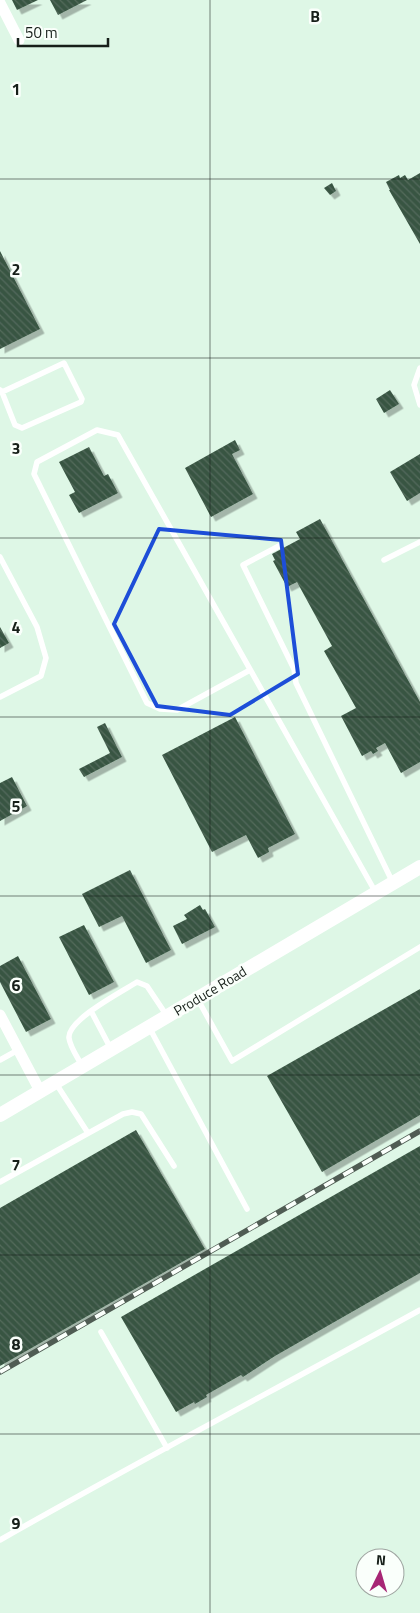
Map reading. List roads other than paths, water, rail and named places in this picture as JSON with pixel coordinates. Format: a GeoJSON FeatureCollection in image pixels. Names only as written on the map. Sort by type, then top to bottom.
{"type":"FeatureCollection","features":[{"type":"Feature","properties":{"kind":"street"},"geometry":{"type":"LineString","coordinates":[[0,2],[19,40]]}},
{"type":"Feature","properties":{"kind":"street","name":"Produce Road"},"geometry":{"type":"LineString","coordinates":[[0,1115],[420,866]]}},
{"type":"Feature","properties":{"kind":"street"},"geometry":{"type":"LineString","coordinates":[[0,1015],[40,1091]]}},
{"type":"Feature","properties":{"kind":"lane"},"geometry":{"type":"LineString","coordinates":[[64,362],[82,400],[22,428],[15,425],[1,391],[64,362]]}},
{"type":"Feature","properties":{"kind":"lane"},"geometry":{"type":"LineString","coordinates":[[420,368],[414,385],[420,405]]}},
{"type":"Feature","properties":{"kind":"lane"},"geometry":{"type":"LineString","coordinates":[[250,670],[177,710],[160,709],[147,702],[34,474],[37,462],[97,430],[118,435],[376,893]]}},
{"type":"Feature","properties":{"kind":"lane"},"geometry":{"type":"LineString","coordinates":[[384,560],[420,542]]}},
{"type":"Feature","properties":{"kind":"lane"},"geometry":{"type":"LineString","coordinates":[[279,546],[243,565],[294,669],[296,684],[393,883]]}},
{"type":"Feature","properties":{"kind":"lane"},"geometry":{"type":"LineString","coordinates":[[0,557],[37,627],[46,658],[41,676],[0,697]]}},
{"type":"Feature","properties":{"kind":"lane"},"geometry":{"type":"LineString","coordinates":[[198,998],[232,1061],[420,947]]}},
{"type":"Feature","properties":{"kind":"lane"},"geometry":{"type":"LineString","coordinates":[[82,1066],[69,1039],[69,1032],[78,1020],[137,982],[147,986],[167,1016]]}},
{"type":"Feature","properties":{"kind":"lane"},"geometry":{"type":"LineString","coordinates":[[91,1012],[111,1049]]}},
{"type":"Feature","properties":{"kind":"lane"},"geometry":{"type":"LineString","coordinates":[[149,1027],[247,1208]]}},
{"type":"Feature","properties":{"kind":"lane"},"geometry":{"type":"LineString","coordinates":[[0,1060],[18,1050]]}},
{"type":"Feature","properties":{"kind":"lane"},"geometry":{"type":"LineString","coordinates":[[55,1082],[88,1133]]}},
{"type":"Feature","properties":{"kind":"lane"},"geometry":{"type":"LineString","coordinates":[[0,1182],[123,1114],[132,1112],[141,1114],[174,1166]]}},
{"type":"Feature","properties":{"kind":"lane"},"geometry":{"type":"LineString","coordinates":[[0,1540],[95,1486],[420,1310]]}},
{"type":"Feature","properties":{"kind":"lane"},"geometry":{"type":"LineString","coordinates":[[101,1332],[167,1448]]}},
{"type":"Feature","properties":{"kind":"railway"},"geometry":{"type":"LineString","coordinates":[[0,1372],[420,1131]]}}]}
